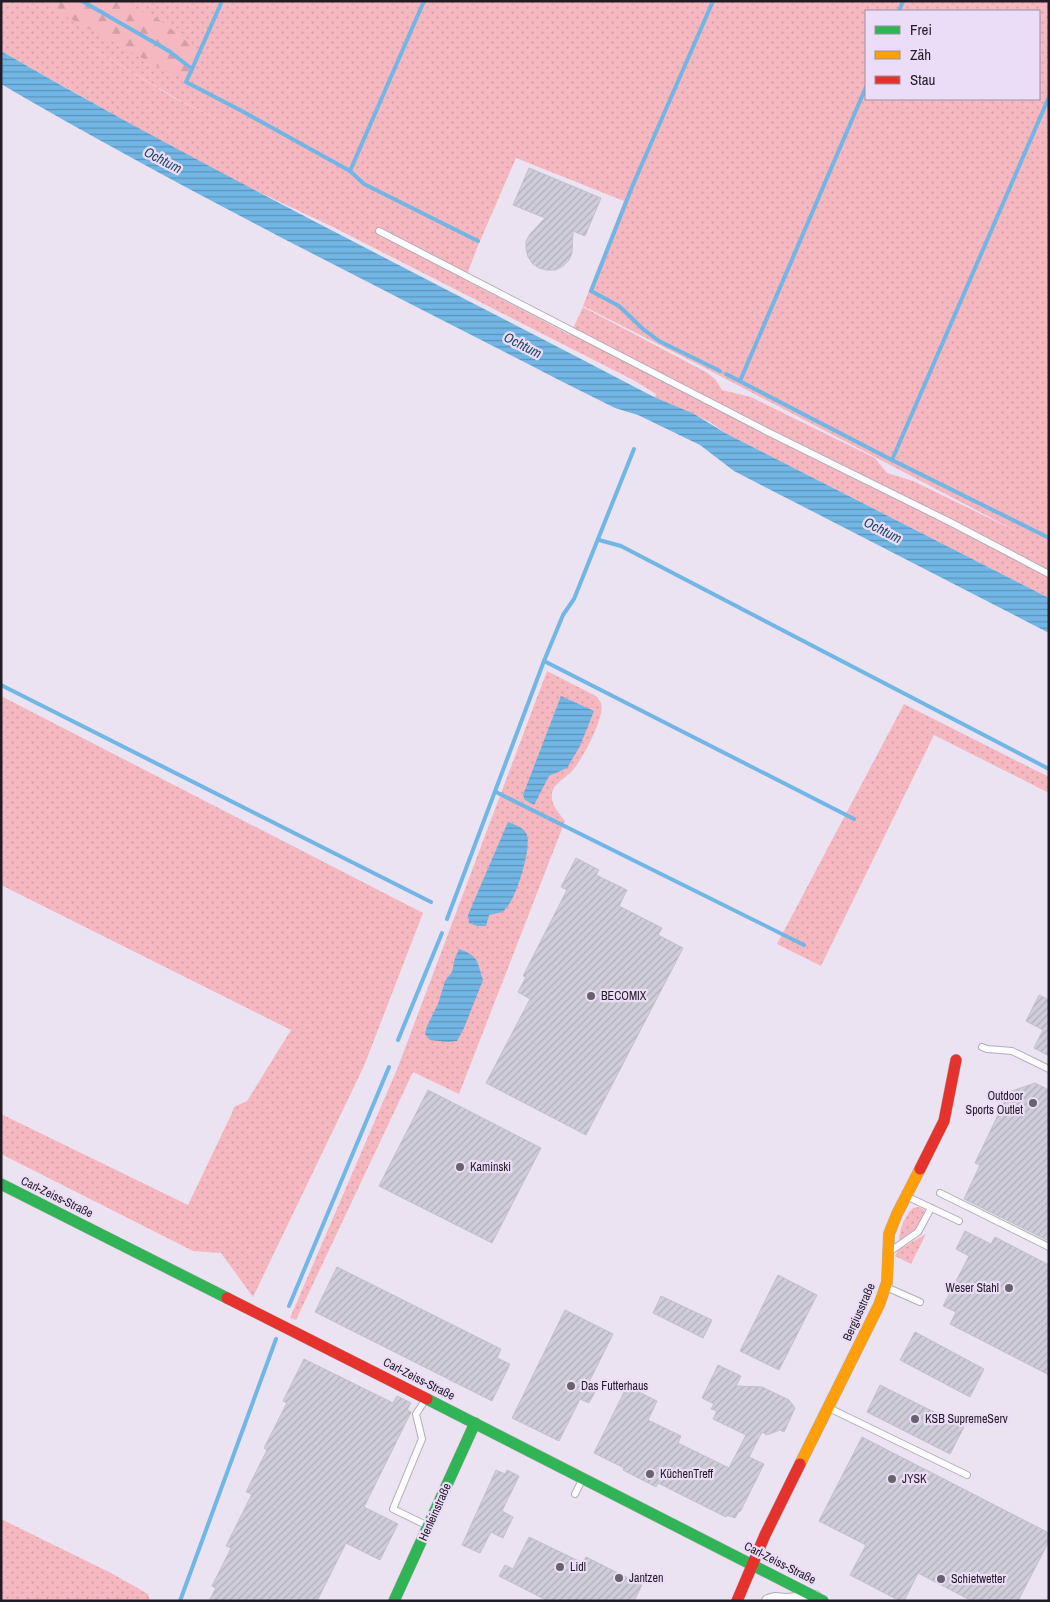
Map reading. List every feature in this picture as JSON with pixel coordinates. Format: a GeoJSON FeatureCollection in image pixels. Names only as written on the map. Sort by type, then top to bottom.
{"type":"FeatureCollection","features":[{"type":"Feature","properties":{"kind":"main road","name":"Bergiusstraße"},"geometry":{"type":"LineString","coordinates":[[753,1565],[765,1535],[879,1305],[885,1287],[889,1234],[896,1214],[944,1122],[956,1060]]}},
{"type":"Feature","properties":{"kind":"main road","name":"Carl-Zeiss-Straße"},"geometry":{"type":"LineString","coordinates":[[1,1184],[475,1422],[820,1599]]}},
{"type":"Feature","properties":{"kind":"main road","name":"Henleinstraße"},"geometry":{"type":"LineString","coordinates":[[394,1601],[405,1588],[428,1527],[475,1422]]}},
{"type":"Feature","properties":{"kind":"main road"},"geometry":{"type":"LineString","coordinates":[[737,1601],[753,1565]]}},
{"type":"Feature","properties":{"kind":"street"},"geometry":{"type":"LineString","coordinates":[[768,1601],[775,1599],[820,1599]]}},
{"type":"Feature","properties":{"kind":"lane"},"geometry":{"type":"LineString","coordinates":[[379,231],[766,431],[950,522],[1049,574]]}},
{"type":"Feature","properties":{"kind":"lane"},"geometry":{"type":"LineString","coordinates":[[982,1047],[1012,1051],[1049,1070]]}},
{"type":"Feature","properties":{"kind":"lane"},"geometry":{"type":"LineString","coordinates":[[940,1193],[1049,1247]]}},
{"type":"Feature","properties":{"kind":"lane"},"geometry":{"type":"LineString","coordinates":[[906,1196],[960,1221]]}},
{"type":"Feature","properties":{"kind":"lane"},"geometry":{"type":"LineString","coordinates":[[889,1252],[918,1232],[930,1208]]}},
{"type":"Feature","properties":{"kind":"lane"},"geometry":{"type":"LineString","coordinates":[[885,1287],[920,1302]]}},
{"type":"Feature","properties":{"kind":"lane"},"geometry":{"type":"LineString","coordinates":[[426,1398],[416,1414],[422,1439],[393,1509],[428,1527]]}},
{"type":"Feature","properties":{"kind":"lane"},"geometry":{"type":"LineString","coordinates":[[828,1407],[967,1475]]}},
{"type":"Feature","properties":{"kind":"lane"},"geometry":{"type":"LineString","coordinates":[[575,1494],[583,1478]]}},
{"type":"Feature","properties":{"kind":"green space"},"geometry":{"type":"Polygon","coordinates":[[[1,1],[1049,1],[1049,598],[727,434],[710,422],[655,397],[656,394],[635,381],[333,227],[214,171],[1,51],[1,1]],[[78,40],[176,99],[225,123],[177,99],[78,40]],[[516,158],[465,280],[570,335],[583,307],[706,372],[715,379],[722,390],[751,397],[875,458],[887,473],[913,481],[1018,532],[583,306],[624,201],[516,158]]]}},
{"type":"Feature","properties":{"kind":"green space"},"geometry":{"type":"Polygon","coordinates":[[[46,1],[120,1],[136,10],[153,15],[198,50],[186,78],[175,76],[47,6],[46,1]]]}},
{"type":"Feature","properties":{"kind":"green space"},"geometry":{"type":"Polygon","coordinates":[[[547,671],[596,696],[601,703],[602,709],[597,727],[577,765],[553,789],[554,805],[565,821],[459,1094],[413,1072],[296,1320],[290,1318],[398,1067],[547,671]]]}},
{"type":"Feature","properties":{"kind":"green space"},"geometry":{"type":"Polygon","coordinates":[[[1,696],[423,913],[364,1066],[253,1297],[221,1253],[193,1251],[1,1154],[1,1114],[188,1205],[234,1107],[247,1101],[291,1030],[1,885],[1,696]]]}},
{"type":"Feature","properties":{"kind":"green space"},"geometry":{"type":"Polygon","coordinates":[[[904,704],[1049,777],[1049,793],[934,735],[821,966],[777,944],[904,704]]]}},
{"type":"Feature","properties":{"kind":"green space"},"geometry":{"type":"Polygon","coordinates":[[[919,1207],[925,1210],[916,1229],[899,1241],[901,1227],[905,1219],[913,1208],[919,1207]]]}},
{"type":"Feature","properties":{"kind":"green space"},"geometry":{"type":"Polygon","coordinates":[[[926,1234],[911,1264],[895,1256],[898,1250],[926,1234]]]}},
{"type":"Feature","properties":{"kind":"green space"},"geometry":{"type":"Polygon","coordinates":[[[1,1519],[111,1573],[148,1594],[150,1601],[1,1601],[1,1519]]]}},
{"type":"Feature","properties":{"kind":"water","name":"Ochtum"},"geometry":{"type":"Polygon","coordinates":[[[1,51],[162,141],[325,227],[652,396],[694,414],[727,434],[1049,598],[1049,633],[734,471],[700,445],[638,415],[615,408],[557,379],[277,235],[69,123],[1,84],[1,51]]]}},
{"type":"Feature","properties":{"kind":"water"},"geometry":{"type":"Polygon","coordinates":[[[561,696],[594,711],[580,746],[567,768],[549,776],[534,805],[525,800],[523,795],[561,696]]]}},
{"type":"Feature","properties":{"kind":"water"},"geometry":{"type":"Polygon","coordinates":[[[508,822],[522,828],[527,835],[526,857],[521,877],[511,901],[503,912],[489,915],[486,926],[477,926],[469,923],[468,915],[508,822]]]}},
{"type":"Feature","properties":{"kind":"water"},"geometry":{"type":"Polygon","coordinates":[[[459,949],[474,957],[483,980],[457,1041],[430,1040],[425,1034],[427,1026],[438,1004],[445,981],[452,972],[459,949]]]}},
{"type":"Feature","properties":{"kind":"building"},"geometry":{"type":"Polygon","coordinates":[[[529,168],[601,198],[585,236],[573,231],[572,253],[569,260],[555,270],[539,268],[533,264],[528,257],[526,249],[526,241],[530,234],[545,218],[513,205],[529,168]]]}},
{"type":"Feature","properties":{"kind":"building","name":"BECOMIX"},"geometry":{"type":"Polygon","coordinates":[[[576,858],[599,870],[596,875],[627,890],[619,906],[662,928],[658,935],[683,948],[586,1135],[486,1083],[530,999],[518,992],[526,977],[523,976],[567,890],[561,887],[576,858]]]}},
{"type":"Feature","properties":{"kind":"building"},"geometry":{"type":"Polygon","coordinates":[[[1039,995],[1049,1000],[1049,1056],[1034,1048],[1043,1030],[1026,1021],[1039,995]]]}},
{"type":"Feature","properties":{"kind":"building"},"geometry":{"type":"Polygon","coordinates":[[[1035,1083],[1049,1090],[1049,1241],[964,1199],[980,1165],[975,1163],[1009,1092],[1035,1083]]]}},
{"type":"Feature","properties":{"kind":"building","name":"Kaminski"},"geometry":{"type":"Polygon","coordinates":[[[428,1090],[541,1148],[492,1243],[379,1186],[428,1090]]]}},
{"type":"Feature","properties":{"kind":"building","name":"Weser Stahl"},"geometry":{"type":"Polygon","coordinates":[[[965,1231],[991,1244],[995,1237],[1049,1265],[1049,1375],[950,1324],[956,1312],[943,1306],[969,1256],[956,1249],[965,1231]]]}},
{"type":"Feature","properties":{"kind":"building"},"geometry":{"type":"Polygon","coordinates":[[[337,1267],[501,1349],[497,1358],[510,1364],[492,1401],[315,1312],[337,1267]]]}},
{"type":"Feature","properties":{"kind":"building"},"geometry":{"type":"Polygon","coordinates":[[[778,1275],[817,1295],[779,1370],[740,1351],[778,1275]]]}},
{"type":"Feature","properties":{"kind":"building"},"geometry":{"type":"Polygon","coordinates":[[[661,1296],[712,1320],[703,1338],[653,1313],[661,1296]]]}},
{"type":"Feature","properties":{"kind":"building"},"geometry":{"type":"Polygon","coordinates":[[[565,1310],[613,1334],[587,1386],[596,1390],[589,1403],[580,1399],[559,1441],[512,1418],[565,1310]]]}},
{"type":"Feature","properties":{"kind":"building"},"geometry":{"type":"Polygon","coordinates":[[[915,1332],[984,1369],[970,1397],[900,1360],[915,1332]]]}},
{"type":"Feature","properties":{"kind":"building"},"geometry":{"type":"Polygon","coordinates":[[[304,1359],[393,1403],[397,1396],[411,1403],[407,1410],[411,1412],[364,1507],[398,1524],[380,1560],[346,1543],[317,1601],[209,1601],[216,1588],[212,1586],[231,1548],[226,1546],[252,1494],[246,1492],[267,1450],[264,1448],[287,1403],[283,1401],[304,1359]]]}},
{"type":"Feature","properties":{"kind":"building"},"geometry":{"type":"Polygon","coordinates":[[[718,1365],[741,1376],[736,1386],[762,1387],[789,1400],[795,1408],[784,1432],[780,1430],[767,1435],[762,1432],[749,1457],[764,1464],[740,1512],[735,1518],[727,1515],[726,1517],[658,1483],[656,1487],[594,1453],[627,1386],[657,1401],[648,1420],[681,1436],[678,1443],[729,1468],[746,1435],[713,1419],[717,1411],[711,1409],[714,1404],[702,1398],[718,1365]]]}},
{"type":"Feature","properties":{"kind":"building","name":"KSB SupremeServ"},"geometry":{"type":"Polygon","coordinates":[[[880,1385],[964,1427],[950,1454],[867,1412],[880,1385]]]}},
{"type":"Feature","properties":{"kind":"building","name":"JYSK"},"geometry":{"type":"Polygon","coordinates":[[[862,1437],[1049,1533],[1049,1541],[1018,1601],[972,1601],[918,1573],[904,1601],[900,1601],[850,1575],[866,1545],[819,1521],[862,1437]]]}},
{"type":"Feature","properties":{"kind":"building"},"geometry":{"type":"Polygon","coordinates":[[[496,1470],[505,1474],[507,1470],[519,1476],[502,1511],[513,1517],[503,1538],[491,1532],[480,1553],[462,1545],[496,1470]]]}},
{"type":"Feature","properties":{"kind":"building","name":"Lidl"},"geometry":{"type":"Polygon","coordinates":[[[529,1537],[583,1563],[586,1557],[642,1585],[634,1601],[548,1601],[499,1576],[505,1565],[513,1569],[529,1537]]]}},
{"type":"Feature","properties":{"kind":"waterway"},"geometry":{"type":"LineString","coordinates":[[82,1],[169,51],[192,69],[186,82],[350,171],[364,184],[478,241]]}},
{"type":"Feature","properties":{"kind":"waterway"},"geometry":{"type":"LineString","coordinates":[[192,69],[222,1]]}},
{"type":"Feature","properties":{"kind":"waterway"},"geometry":{"type":"LineString","coordinates":[[350,171],[424,1]]}},
{"type":"Feature","properties":{"kind":"waterway"},"geometry":{"type":"LineString","coordinates":[[713,1],[632,187],[591,291],[619,306],[643,329],[659,341],[720,371]]}},
{"type":"Feature","properties":{"kind":"waterway"},"geometry":{"type":"LineString","coordinates":[[899,10],[903,1]]}},
{"type":"Feature","properties":{"kind":"waterway"},"geometry":{"type":"LineString","coordinates":[[740,381],[865,89]]}},
{"type":"Feature","properties":{"kind":"waterway"},"geometry":{"type":"LineString","coordinates":[[892,460],[1049,97]]}},
{"type":"Feature","properties":{"kind":"waterway"},"geometry":{"type":"LineString","coordinates":[[726,374],[892,460],[1049,538]]}},
{"type":"Feature","properties":{"kind":"waterway"},"geometry":{"type":"LineString","coordinates":[[447,919],[544,661],[563,615],[574,599],[634,449]]}},
{"type":"Feature","properties":{"kind":"waterway"},"geometry":{"type":"LineString","coordinates":[[599,540],[621,546],[1049,769]]}},
{"type":"Feature","properties":{"kind":"waterway"},"geometry":{"type":"LineString","coordinates":[[544,661],[854,819]]}},
{"type":"Feature","properties":{"kind":"waterway"},"geometry":{"type":"LineString","coordinates":[[1,685],[431,902]]}},
{"type":"Feature","properties":{"kind":"waterway"},"geometry":{"type":"LineString","coordinates":[[496,792],[804,945]]}},
{"type":"Feature","properties":{"kind":"waterway"},"geometry":{"type":"LineString","coordinates":[[398,1040],[442,933]]}},
{"type":"Feature","properties":{"kind":"waterway"},"geometry":{"type":"LineString","coordinates":[[289,1306],[389,1067]]}},
{"type":"Feature","properties":{"kind":"waterway"},"geometry":{"type":"LineString","coordinates":[[180,1601],[276,1339]]}},
{"type":"Feature","properties":{"kind":"traffic: fast"},"geometry":{"type":"LineString","coordinates":[[1,1184],[227,1298]]}},
{"type":"Feature","properties":{"kind":"traffic: fast"},"geometry":{"type":"LineString","coordinates":[[427,1399],[823,1601]]}},
{"type":"Feature","properties":{"kind":"traffic: fast"},"geometry":{"type":"LineString","coordinates":[[394,1601],[475,1423]]}},
{"type":"Feature","properties":{"kind":"traffic: slow"},"geometry":{"type":"LineString","coordinates":[[800,1464],[879,1305],[887,1282],[889,1234],[920,1169]]}},
{"type":"Feature","properties":{"kind":"traffic: jam"},"geometry":{"type":"LineString","coordinates":[[920,1169],[944,1121],[956,1060]]}},
{"type":"Feature","properties":{"kind":"traffic: jam"},"geometry":{"type":"LineString","coordinates":[[227,1298],[427,1399]]}},
{"type":"Feature","properties":{"kind":"traffic: jam"},"geometry":{"type":"LineString","coordinates":[[737,1601],[765,1535],[800,1464]]}},
{"type":"Feature","properties":{"kind":"place","name":"BECOMIX"},"geometry":{"type":"Point","coordinates":[591,996]}},
{"type":"Feature","properties":{"kind":"place","name":"Outdoor Sports Outlet"},"geometry":{"type":"Point","coordinates":[1033,1103]}},
{"type":"Feature","properties":{"kind":"place","name":"Kaminski"},"geometry":{"type":"Point","coordinates":[460,1167]}},
{"type":"Feature","properties":{"kind":"place","name":"Weser Stahl"},"geometry":{"type":"Point","coordinates":[1009,1288]}},
{"type":"Feature","properties":{"kind":"place","name":"Das Futterhaus"},"geometry":{"type":"Point","coordinates":[571,1386]}},
{"type":"Feature","properties":{"kind":"place","name":"KSB SupremeServ"},"geometry":{"type":"Point","coordinates":[915,1419]}},
{"type":"Feature","properties":{"kind":"place","name":"KüchenTreff"},"geometry":{"type":"Point","coordinates":[650,1474]}},
{"type":"Feature","properties":{"kind":"place","name":"JYSK"},"geometry":{"type":"Point","coordinates":[892,1479]}},
{"type":"Feature","properties":{"kind":"place","name":"Lidl"},"geometry":{"type":"Point","coordinates":[560,1567]}},
{"type":"Feature","properties":{"kind":"place","name":"Jantzen"},"geometry":{"type":"Point","coordinates":[619,1578]}},
{"type":"Feature","properties":{"kind":"place","name":"Schietwetter"},"geometry":{"type":"Point","coordinates":[941,1579]}}]}
